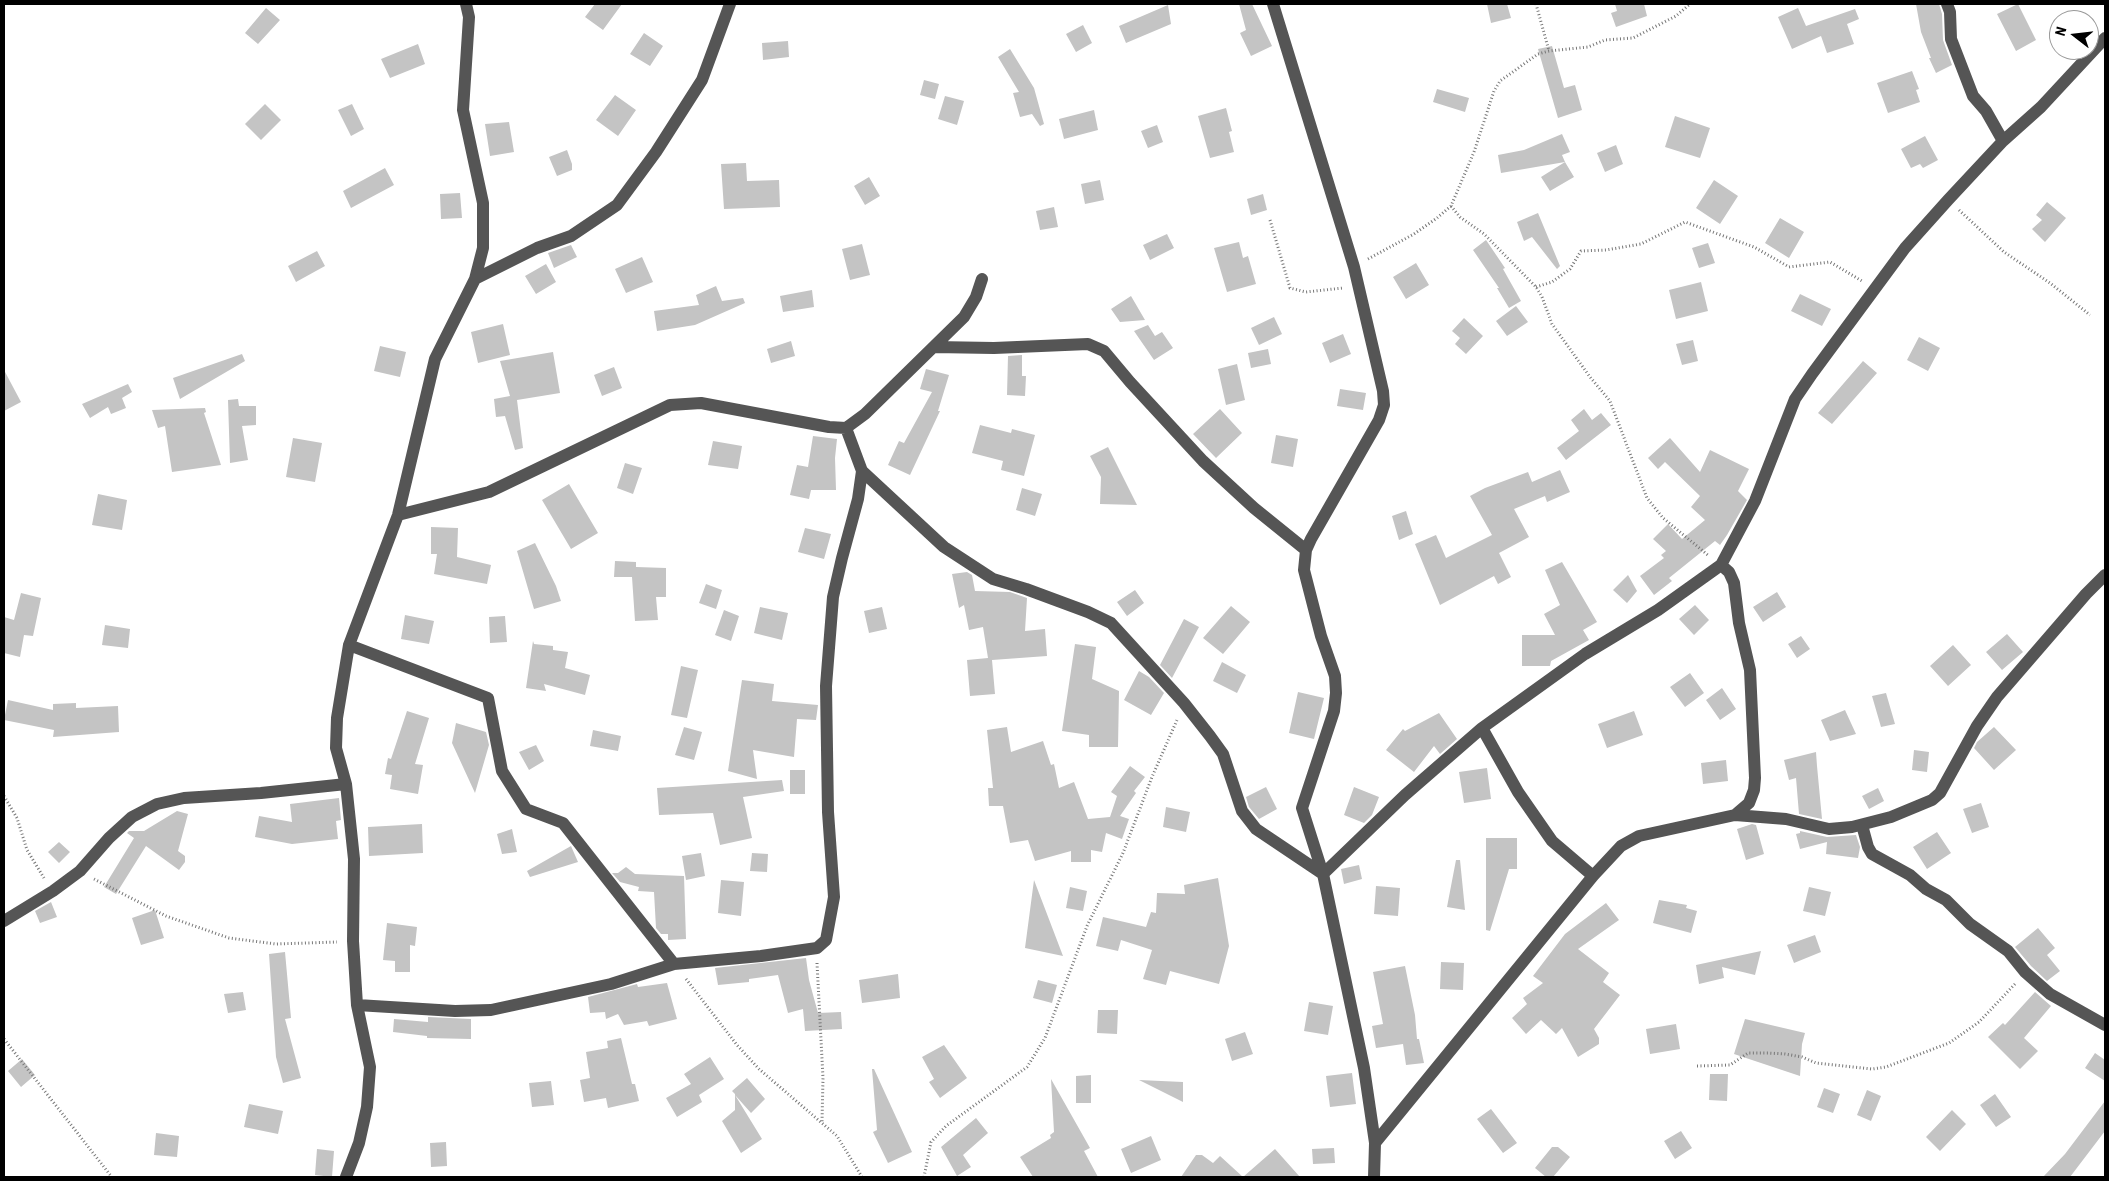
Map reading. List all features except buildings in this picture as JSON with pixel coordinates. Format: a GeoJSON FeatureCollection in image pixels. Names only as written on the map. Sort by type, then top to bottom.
{"type":"FeatureCollection","features":[{"type":"Feature","properties":{"kind":"street"},"geometry":{"type":"LineString","coordinates":[[346,1177],[359,1143],[367,1107],[370,1067],[357,1006],[353,941],[354,859],[346,784],[336,748],[336,718],[349,645],[398,515],[435,359],[475,279],[483,248],[482,203],[463,110],[469,18],[466,4]]}},
{"type":"Feature","properties":{"kind":"street"},"geometry":{"type":"LineString","coordinates":[[475,279],[537,248],[571,236],[616,205],[656,152],[702,80],[730,4]]}},
{"type":"Feature","properties":{"kind":"street"},"geometry":{"type":"LineString","coordinates":[[1273,4],[1354,267],[1383,391],[1384,404],[1379,420],[1306,550],[1304,570],[1321,636],[1335,676],[1336,693],[1334,711],[1302,808],[1323,874],[1364,1068],[1375,1143],[1374,1177]]}},
{"type":"Feature","properties":{"kind":"street"},"geometry":{"type":"LineString","coordinates":[[1947,4],[1950,12],[1951,39],[1973,96],[1986,111],[2003,141]]}},
{"type":"Feature","properties":{"kind":"street"},"geometry":{"type":"LineString","coordinates":[[1323,874],[1405,795],[1482,728],[1585,654],[1658,610],[1722,564],[1755,501],[1796,399],[1812,374],[1906,248],[2003,141],[2041,107],[2105,38]]}},
{"type":"Feature","properties":{"kind":"street"},"geometry":{"type":"LineString","coordinates":[[398,515],[490,492],[670,405],[702,403],[829,427],[846,428],[865,414],[964,317],[976,297],[982,279]]}},
{"type":"Feature","properties":{"kind":"street"},"geometry":{"type":"LineString","coordinates":[[934,347],[994,348],[1088,344],[1104,351],[1203,461],[1254,508],[1306,550]]}},
{"type":"Feature","properties":{"kind":"street"},"geometry":{"type":"LineString","coordinates":[[846,428],[862,471],[944,546],[993,580],[1026,589],[1080,608],[1111,623],[1184,703],[1223,754],[1242,811],[1256,830],[1323,874]]}},
{"type":"Feature","properties":{"kind":"street"},"geometry":{"type":"LineString","coordinates":[[357,1006],[456,1011],[491,1010],[611,984],[674,964],[761,956],[816,948],[826,940],[834,897],[828,812],[826,686],[834,597],[842,558],[858,499],[862,471]]}},
{"type":"Feature","properties":{"kind":"street"},"geometry":{"type":"LineString","coordinates":[[1722,564],[1729,572],[1734,583],[1739,623],[1750,670],[1754,790],[1749,803],[1735,815]]}},
{"type":"Feature","properties":{"kind":"street"},"geometry":{"type":"LineString","coordinates":[[1375,1143],[1592,876],[1621,846],[1639,836],[1735,815],[1786,819],[1829,829],[1862,825],[1924,805],[1940,793],[1977,726],[1998,697],[2086,594],[2105,576]]}},
{"type":"Feature","properties":{"kind":"street"},"geometry":{"type":"LineString","coordinates":[[349,645],[488,698],[502,771],[526,809],[563,823],[674,964]]}},
{"type":"Feature","properties":{"kind":"street"},"geometry":{"type":"LineString","coordinates":[[1482,728],[1518,792],[1552,842],[1592,876]]}},
{"type":"Feature","properties":{"kind":"street"},"geometry":{"type":"LineString","coordinates":[[4,921],[53,891],[80,871],[109,838],[132,817],[156,804],[184,798],[261,793],[346,784]]}},
{"type":"Feature","properties":{"kind":"street"},"geometry":{"type":"LineString","coordinates":[[1862,825],[1872,854],[1910,875],[1926,889],[1946,900],[1970,924],[2008,951],[2025,972],[2050,994],[2105,1025]]}},
{"type":"Feature","properties":{"kind":"path"},"geometry":{"type":"LineString","coordinates":[[1536,4],[1549,51]]}},
{"type":"Feature","properties":{"kind":"path"},"geometry":{"type":"LineString","coordinates":[[1354,267],[1414,234],[1451,206],[1474,152],[1494,91],[1500,81],[1538,54],[1588,47],[1605,40],[1633,38],[1676,16],[1690,4]]}},
{"type":"Feature","properties":{"kind":"path"},"geometry":{"type":"LineString","coordinates":[[1948,200],[2004,252],[2050,283],[2090,315]]}},
{"type":"Feature","properties":{"kind":"path"},"geometry":{"type":"LineString","coordinates":[[1451,206],[1460,217],[1484,234],[1536,287],[1542,297],[1552,324],[1590,377],[1610,401],[1647,498],[1663,518],[1722,564]]}},
{"type":"Feature","properties":{"kind":"path"},"geometry":{"type":"LineString","coordinates":[[1270,220],[1290,288],[1306,292],[1339,289],[1358,284]]}},
{"type":"Feature","properties":{"kind":"path"},"geometry":{"type":"LineString","coordinates":[[1536,287],[1552,282],[1570,269],[1581,251],[1606,250],[1641,244],[1685,222],[1754,247],[1789,267],[1830,262],[1875,289]]}},
{"type":"Feature","properties":{"kind":"path"},"geometry":{"type":"LineString","coordinates":[[924,1177],[931,1142],[946,1126],[1027,1067],[1045,1038],[1087,926],[1123,853],[1152,777],[1184,703]]}},
{"type":"Feature","properties":{"kind":"path"},"geometry":{"type":"LineString","coordinates":[[4,796],[17,818],[27,850],[53,891]]}},
{"type":"Feature","properties":{"kind":"path"},"geometry":{"type":"LineString","coordinates":[[80,871],[166,916],[229,938],[276,944],[353,941]]}},
{"type":"Feature","properties":{"kind":"path"},"geometry":{"type":"LineString","coordinates":[[816,948],[822,1053],[822,1122]]}},
{"type":"Feature","properties":{"kind":"path"},"geometry":{"type":"LineString","coordinates":[[674,964],[737,1045],[759,1069],[837,1136],[862,1177]]}},
{"type":"Feature","properties":{"kind":"path"},"geometry":{"type":"LineString","coordinates":[[1697,1066],[1730,1065],[1748,1053],[1768,1053],[1785,1054],[1802,1057],[1816,1063],[1853,1068],[1872,1069],[1886,1067],[1950,1043],[1979,1022],[2025,972]]}},
{"type":"Feature","properties":{"kind":"path"},"geometry":{"type":"LineString","coordinates":[[4,1039],[111,1176]]}}]}
